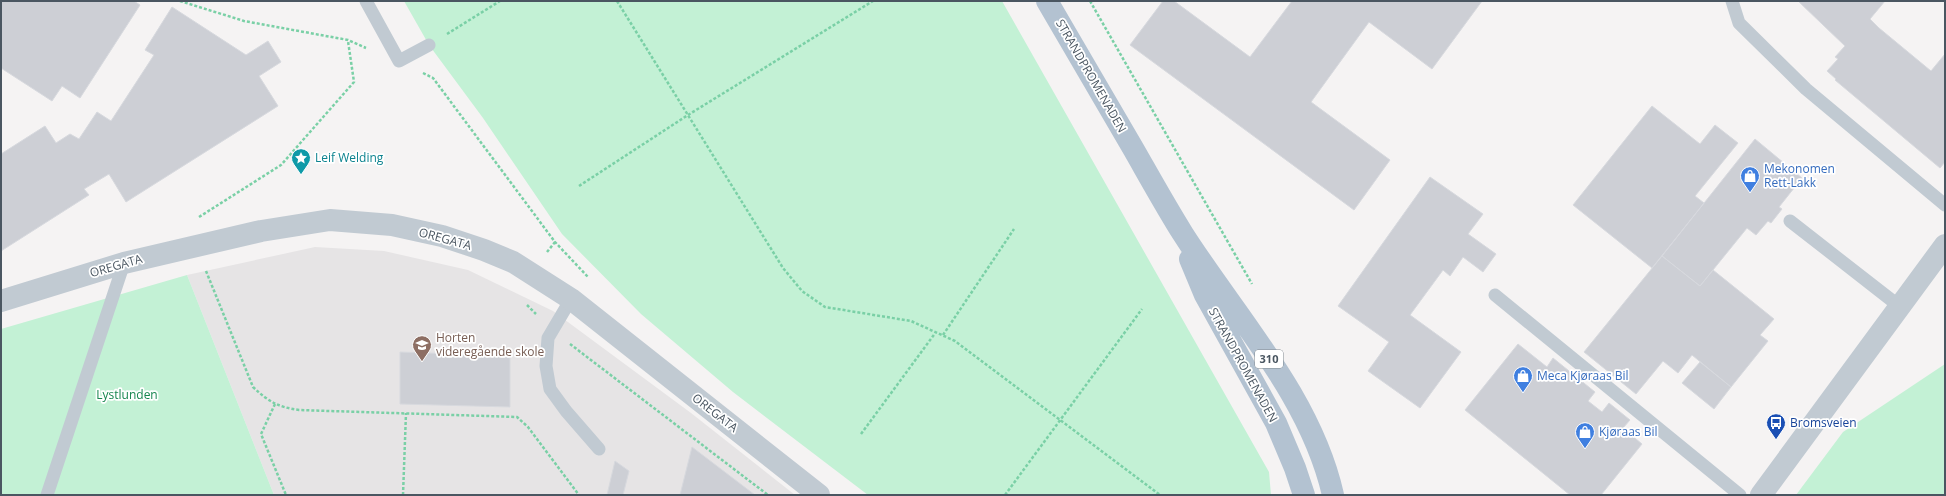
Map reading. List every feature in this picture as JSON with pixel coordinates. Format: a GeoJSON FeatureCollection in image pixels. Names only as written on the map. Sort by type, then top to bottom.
{"type":"FeatureCollection","features":[{"type":"Feature","properties":{"kind":"main road","name":"STRANDPROMENADEN"},"geometry":{"type":"LineString","coordinates":[[1047,1],[1183,234],[1239,312],[1299,407],[1315,440],[1329,478],[1333,495]]}},
{"type":"Feature","properties":{"kind":"main road","name":"STRANDPROMENADEN"},"geometry":{"type":"LineString","coordinates":[[1183,234],[1192,264],[1205,295],[1276,423],[1295,468],[1304,495]]}},
{"type":"Feature","properties":{"kind":"street","name":"OREGATA"},"geometry":{"type":"LineString","coordinates":[[1,301],[124,263],[261,231],[330,220],[392,225],[442,236],[484,250],[513,262],[571,299],[819,495]]}},
{"type":"Feature","properties":{"kind":"street"},"geometry":{"type":"LineString","coordinates":[[1761,495],[1945,245]]}},
{"type":"Feature","properties":{"kind":"lane"},"geometry":{"type":"LineString","coordinates":[[366,1],[399,61],[429,45]]}},
{"type":"Feature","properties":{"kind":"lane"},"geometry":{"type":"LineString","coordinates":[[1732,1],[1739,23],[1806,89],[1945,205]]}},
{"type":"Feature","properties":{"kind":"lane"},"geometry":{"type":"LineString","coordinates":[[1790,221],[1899,306]]}},
{"type":"Feature","properties":{"kind":"lane"},"geometry":{"type":"LineString","coordinates":[[47,495],[124,263]]}},
{"type":"Feature","properties":{"kind":"lane"},"geometry":{"type":"LineString","coordinates":[[1495,294],[1740,495]]}},
{"type":"Feature","properties":{"kind":"lane"},"geometry":{"type":"LineString","coordinates":[[571,299],[548,338],[546,366],[550,389],[566,411],[599,449]]}},
{"type":"Feature","properties":{"kind":"path"},"geometry":{"type":"LineString","coordinates":[[180,1],[244,21],[348,40],[399,61],[433,78],[555,242],[593,281]]}},
{"type":"Feature","properties":{"kind":"path"},"geometry":{"type":"LineString","coordinates":[[429,45],[500,1]]}},
{"type":"Feature","properties":{"kind":"path"},"geometry":{"type":"LineString","coordinates":[[617,1],[783,268],[802,291],[825,307],[911,321],[955,341],[1160,495]]}},
{"type":"Feature","properties":{"kind":"path"},"geometry":{"type":"LineString","coordinates":[[579,186],[688,116],[874,1]]}},
{"type":"Feature","properties":{"kind":"path"},"geometry":{"type":"LineString","coordinates":[[1090,1],[1253,286]]}},
{"type":"Feature","properties":{"kind":"path"},"geometry":{"type":"LineString","coordinates":[[197,218],[281,164],[354,82],[348,40]]}},
{"type":"Feature","properties":{"kind":"path"},"geometry":{"type":"LineString","coordinates":[[943,335],[1014,229]]}},
{"type":"Feature","properties":{"kind":"path"},"geometry":{"type":"LineString","coordinates":[[196,246],[253,387],[275,404],[281,407],[299,410],[517,417],[528,427],[580,495]]}},
{"type":"Feature","properties":{"kind":"path"},"geometry":{"type":"LineString","coordinates":[[1005,495],[1142,309]]}},
{"type":"Feature","properties":{"kind":"path"},"geometry":{"type":"LineString","coordinates":[[552,330],[768,495]]}},
{"type":"Feature","properties":{"kind":"path"},"geometry":{"type":"LineString","coordinates":[[861,434],[936,332]]}},
{"type":"Feature","properties":{"kind":"path"},"geometry":{"type":"LineString","coordinates":[[275,404],[261,434],[286,495]]}},
{"type":"Feature","properties":{"kind":"path"},"geometry":{"type":"LineString","coordinates":[[403,495],[406,414]]}},
{"type":"Feature","properties":{"kind":"shaded area","name":"Horten videregående skole"},"geometry":{"type":"Polygon","coordinates":[[[315,247],[384,251],[468,270],[553,311],[691,413],[795,495],[274,495],[187,275],[315,247]]]}},
{"type":"Feature","properties":{"kind":"green space"},"geometry":{"type":"Polygon","coordinates":[[[404,1],[1002,1],[1269,472],[1271,495],[868,495],[733,392],[641,314],[562,234],[483,118],[429,45],[404,1]]]}},
{"type":"Feature","properties":{"kind":"green space","name":"Lystlunden"},"geometry":{"type":"Polygon","coordinates":[[[187,275],[274,495],[1,495],[1,329],[187,275]]]}},
{"type":"Feature","properties":{"kind":"green space"},"geometry":{"type":"Polygon","coordinates":[[[1945,364],[1945,495],[1796,495],[1843,432],[1945,364]]]}},
{"type":"Feature","properties":{"kind":"building"},"geometry":{"type":"Polygon","coordinates":[[[1,1],[134,1],[140,5],[80,98],[62,86],[52,101],[1,68],[1,1]]]}},
{"type":"Feature","properties":{"kind":"building"},"geometry":{"type":"Polygon","coordinates":[[[1163,1],[1174,1],[1250,57],[1292,1],[1482,1],[1432,69],[1369,22],[1311,102],[1390,160],[1354,210],[1130,45],[1163,1]]]}},
{"type":"Feature","properties":{"kind":"building"},"geometry":{"type":"Polygon","coordinates":[[[1798,1],[1885,1],[1870,19],[1879,28],[1931,71],[1945,54],[1945,162],[1940,168],[1835,80],[1836,79],[1827,71],[1838,59],[1835,57],[1845,46],[1798,1]]]}},
{"type":"Feature","properties":{"kind":"building"},"geometry":{"type":"Polygon","coordinates":[[[172,7],[246,55],[268,41],[281,62],[259,76],[278,106],[126,202],[109,174],[84,189],[89,195],[1,251],[1,154],[45,126],[56,143],[70,134],[79,139],[97,112],[111,121],[154,55],[145,50],[172,7]]]}},
{"type":"Feature","properties":{"kind":"building"},"geometry":{"type":"Polygon","coordinates":[[[1652,106],[1700,144],[1715,125],[1738,143],[1695,196],[1704,203],[1652,268],[1573,205],[1652,106]]]}},
{"type":"Feature","properties":{"kind":"building"},"geometry":{"type":"Polygon","coordinates":[[[1755,139],[1802,178],[1779,207],[1782,209],[1771,223],[1768,221],[1756,235],[1747,228],[1700,286],[1662,256],[1755,139]]]}},
{"type":"Feature","properties":{"kind":"building"},"geometry":{"type":"Polygon","coordinates":[[[1430,177],[1483,214],[1468,234],[1496,254],[1483,272],[1463,257],[1450,276],[1443,270],[1410,315],[1461,352],[1420,408],[1368,371],[1389,342],[1338,306],[1430,177]]]}},
{"type":"Feature","properties":{"kind":"building"},"geometry":{"type":"Polygon","coordinates":[[[1662,256],[1700,286],[1713,270],[1774,319],[1760,335],[1768,341],[1731,387],[1692,355],[1678,373],[1663,361],[1636,394],[1584,352],[1662,256]]]}},
{"type":"Feature","properties":{"kind":"building"},"geometry":{"type":"Polygon","coordinates":[[[1518,344],[1547,367],[1553,358],[1595,392],[1588,401],[1602,412],[1609,403],[1630,420],[1623,428],[1642,444],[1601,495],[1570,495],[1465,410],[1518,344]]]}},
{"type":"Feature","properties":{"kind":"building"},"geometry":{"type":"Polygon","coordinates":[[[400,352],[510,356],[510,407],[400,404],[400,352]]]}},
{"type":"Feature","properties":{"kind":"building"},"geometry":{"type":"Polygon","coordinates":[[[1700,362],[1731,387],[1714,409],[1682,383],[1700,362]]]}},
{"type":"Feature","properties":{"kind":"building"},"geometry":{"type":"Polygon","coordinates":[[[692,447],[755,495],[680,495],[692,447]]]}},
{"type":"Feature","properties":{"kind":"building"},"geometry":{"type":"Polygon","coordinates":[[[615,461],[629,471],[623,495],[607,495],[615,461]]]}},
{"type":"Feature","properties":{"kind":"place","name":"Leif Welding"},"geometry":{"type":"Point","coordinates":[301,175]}},
{"type":"Feature","properties":{"kind":"place","name":"Mekonomen Rett-Lakk"},"geometry":{"type":"Point","coordinates":[1750,193]}},
{"type":"Feature","properties":{"kind":"place","name":"Horten videregående skole"},"geometry":{"type":"Point","coordinates":[422,362]}},
{"type":"Feature","properties":{"kind":"place","name":"Meca Kjøraas Bil"},"geometry":{"type":"Point","coordinates":[1523,393]}},
{"type":"Feature","properties":{"kind":"place","name":"Bromsveien"},"geometry":{"type":"Point","coordinates":[1776,440]}},
{"type":"Feature","properties":{"kind":"place","name":"Kjøraas Bil"},"geometry":{"type":"Point","coordinates":[1585,449]}}]}
